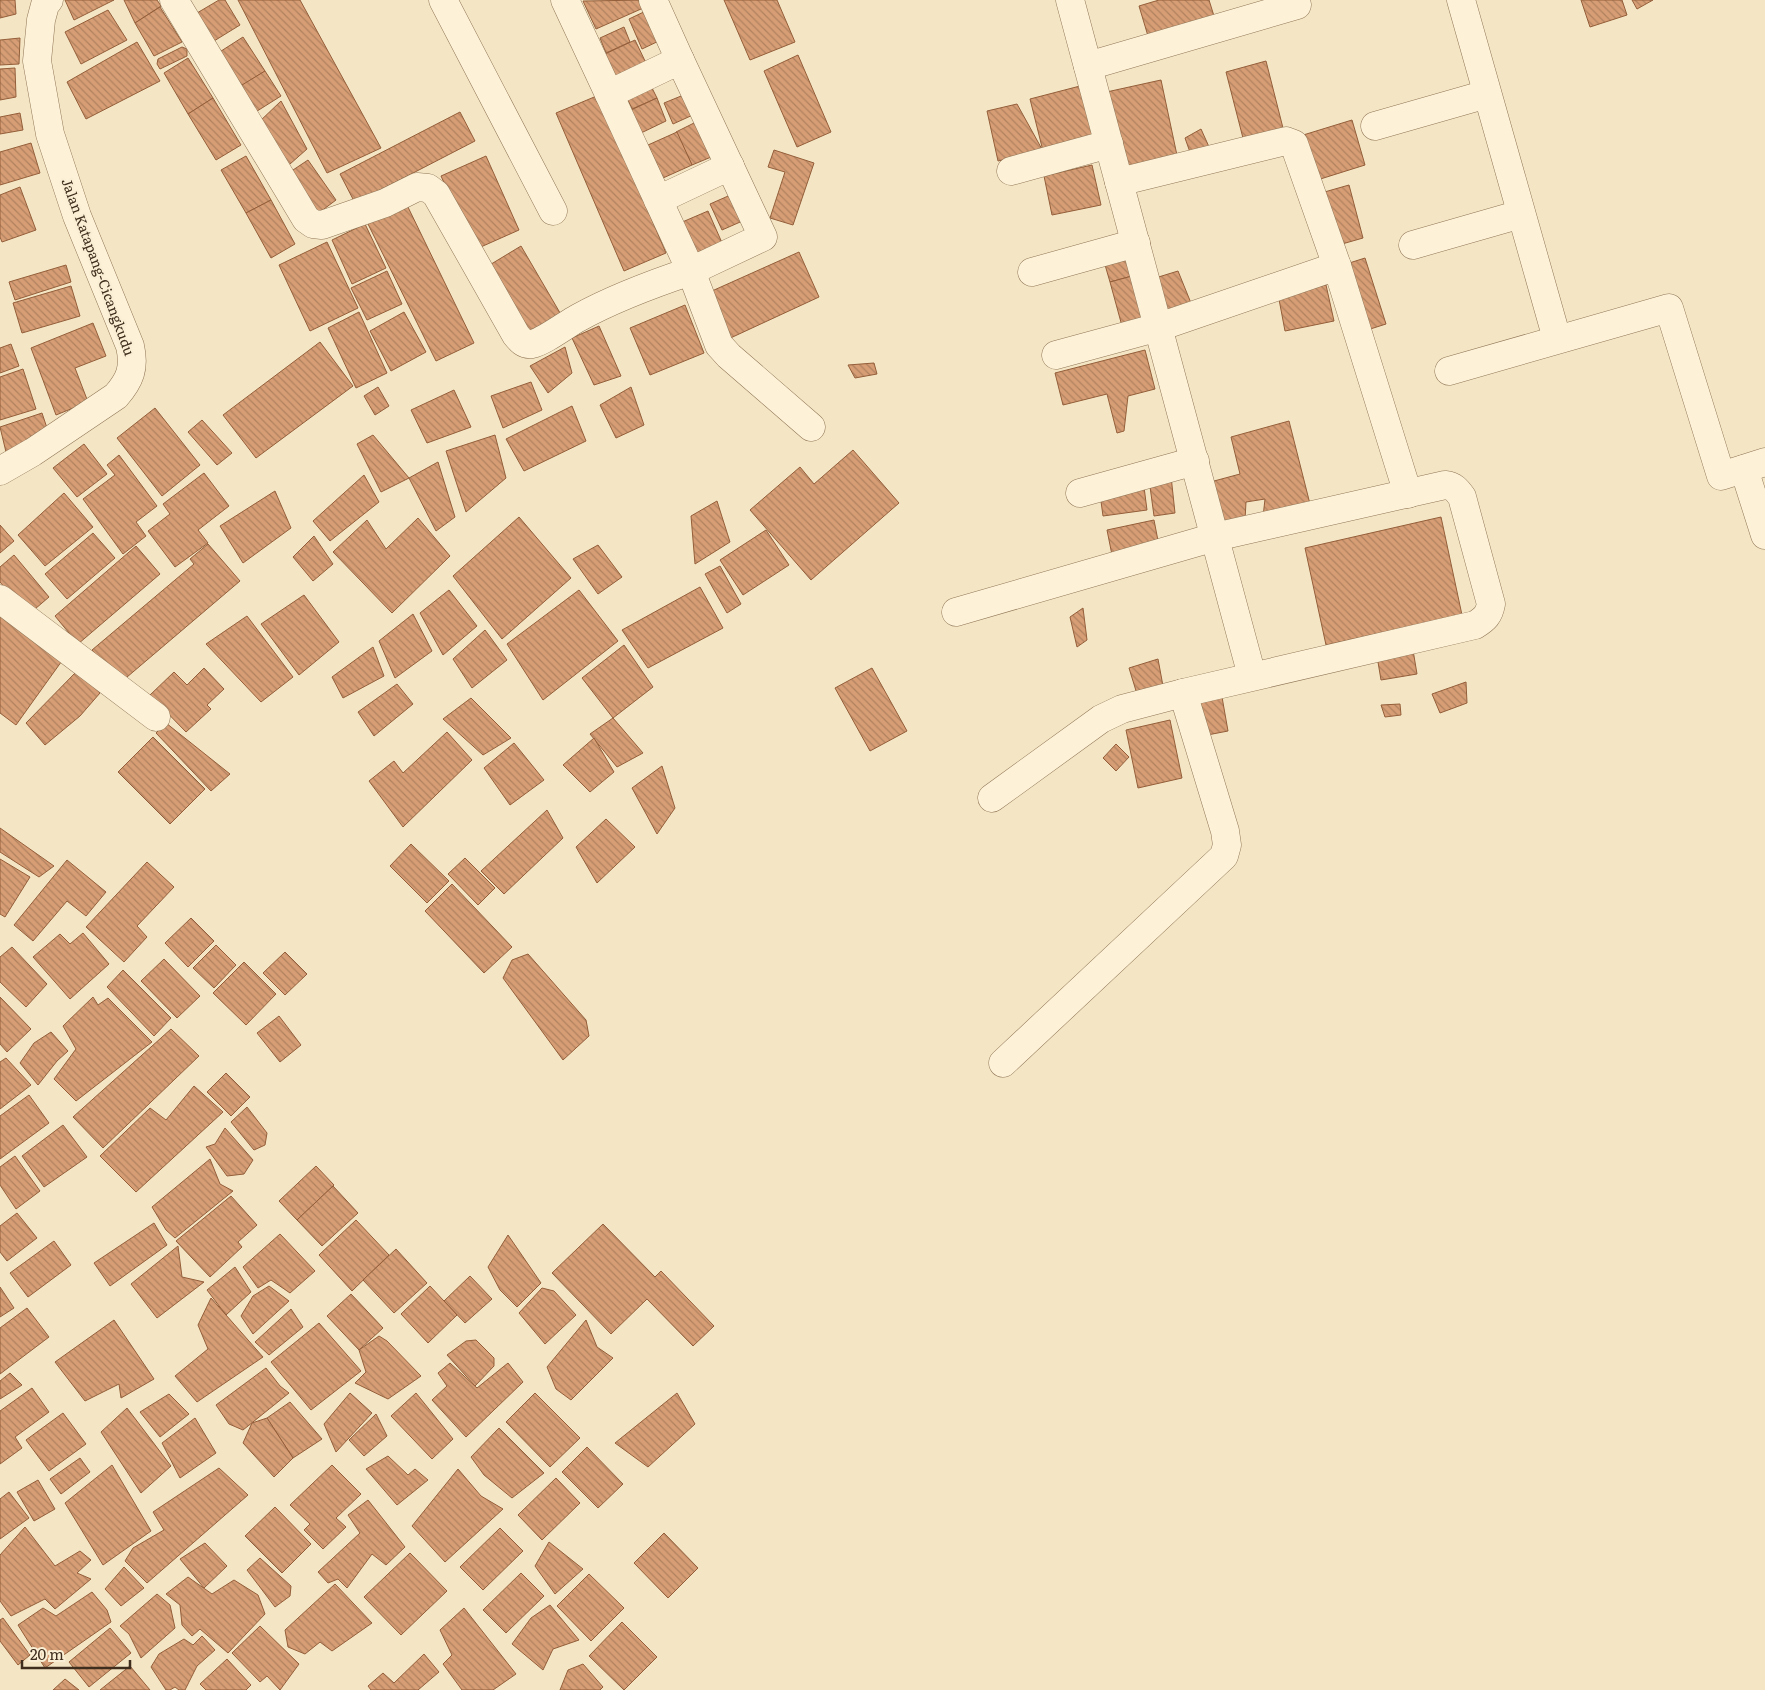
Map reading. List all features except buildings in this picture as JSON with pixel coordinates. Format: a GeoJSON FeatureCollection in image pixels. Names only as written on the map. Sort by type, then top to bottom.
{"type":"FeatureCollection","features":[{"type":"Feature","properties":{"kind":"street","name":"Jalan Katapang-Cicangkudu"},"geometry":{"type":"LineString","coordinates":[[0,471],[33,452],[116,396],[127,384],[133,359],[130,346],[77,216],[50,134],[37,61],[41,20],[45,5],[50,0]]}},
{"type":"Feature","properties":{"kind":"street"},"geometry":{"type":"LineString","coordinates":[[174,0],[306,218],[313,224],[322,225],[385,203],[418,187],[428,188],[436,194],[516,335],[520,341],[527,344],[536,342],[579,318],[650,284],[691,271],[763,237],[652,0]]}},
{"type":"Feature","properties":{"kind":"street"},"geometry":{"type":"LineString","coordinates":[[443,0],[553,212]]}},
{"type":"Feature","properties":{"kind":"street"},"geometry":{"type":"LineString","coordinates":[[565,0],[691,271],[719,345],[729,356],[811,427]]}},
{"type":"Feature","properties":{"kind":"street"},"geometry":{"type":"LineString","coordinates":[[1070,0],[1252,676]]}},
{"type":"Feature","properties":{"kind":"street"},"geometry":{"type":"LineString","coordinates":[[1461,0],[1557,340]]}},
{"type":"Feature","properties":{"kind":"street"},"geometry":{"type":"LineString","coordinates":[[1088,66],[1297,6]]}},
{"type":"Feature","properties":{"kind":"street"},"geometry":{"type":"LineString","coordinates":[[609,94],[680,60]]}},
{"type":"Feature","properties":{"kind":"street"},"geometry":{"type":"LineString","coordinates":[[1375,126],[1487,94]]}},
{"type":"Feature","properties":{"kind":"street"},"geometry":{"type":"LineString","coordinates":[[1119,182],[1286,141],[1297,148],[1337,266],[1408,494]]}},
{"type":"Feature","properties":{"kind":"street"},"geometry":{"type":"LineString","coordinates":[[1011,171],[1109,144]]}},
{"type":"Feature","properties":{"kind":"street"},"geometry":{"type":"LineString","coordinates":[[658,200],[730,166]]}},
{"type":"Feature","properties":{"kind":"street"},"geometry":{"type":"LineString","coordinates":[[1413,245],[1521,214]]}},
{"type":"Feature","properties":{"kind":"street"},"geometry":{"type":"LineString","coordinates":[[1032,272],[1136,243]]}},
{"type":"Feature","properties":{"kind":"street"},"geometry":{"type":"LineString","coordinates":[[1056,355],[1159,327],[1337,266]]}},
{"type":"Feature","properties":{"kind":"street"},"geometry":{"type":"LineString","coordinates":[[1449,371],[1669,308],[1721,476],[1755,466],[1765,535]]}},
{"type":"Feature","properties":{"kind":"street"},"geometry":{"type":"LineString","coordinates":[[1080,493],[1195,461]]}},
{"type":"Feature","properties":{"kind":"street"},"geometry":{"type":"LineString","coordinates":[[956,612],[1215,537],[1445,485],[1452,486],[1462,497],[1491,604],[1490,612],[1485,619],[1475,625],[1252,676],[1122,709],[1101,719],[992,798]]}},
{"type":"Feature","properties":{"kind":"street"},"geometry":{"type":"LineString","coordinates":[[0,599],[156,716]]}},
{"type":"Feature","properties":{"kind":"street"},"geometry":{"type":"LineString","coordinates":[[1003,1063],[1224,856],[1228,845],[1225,831],[1183,693]]}}]}
